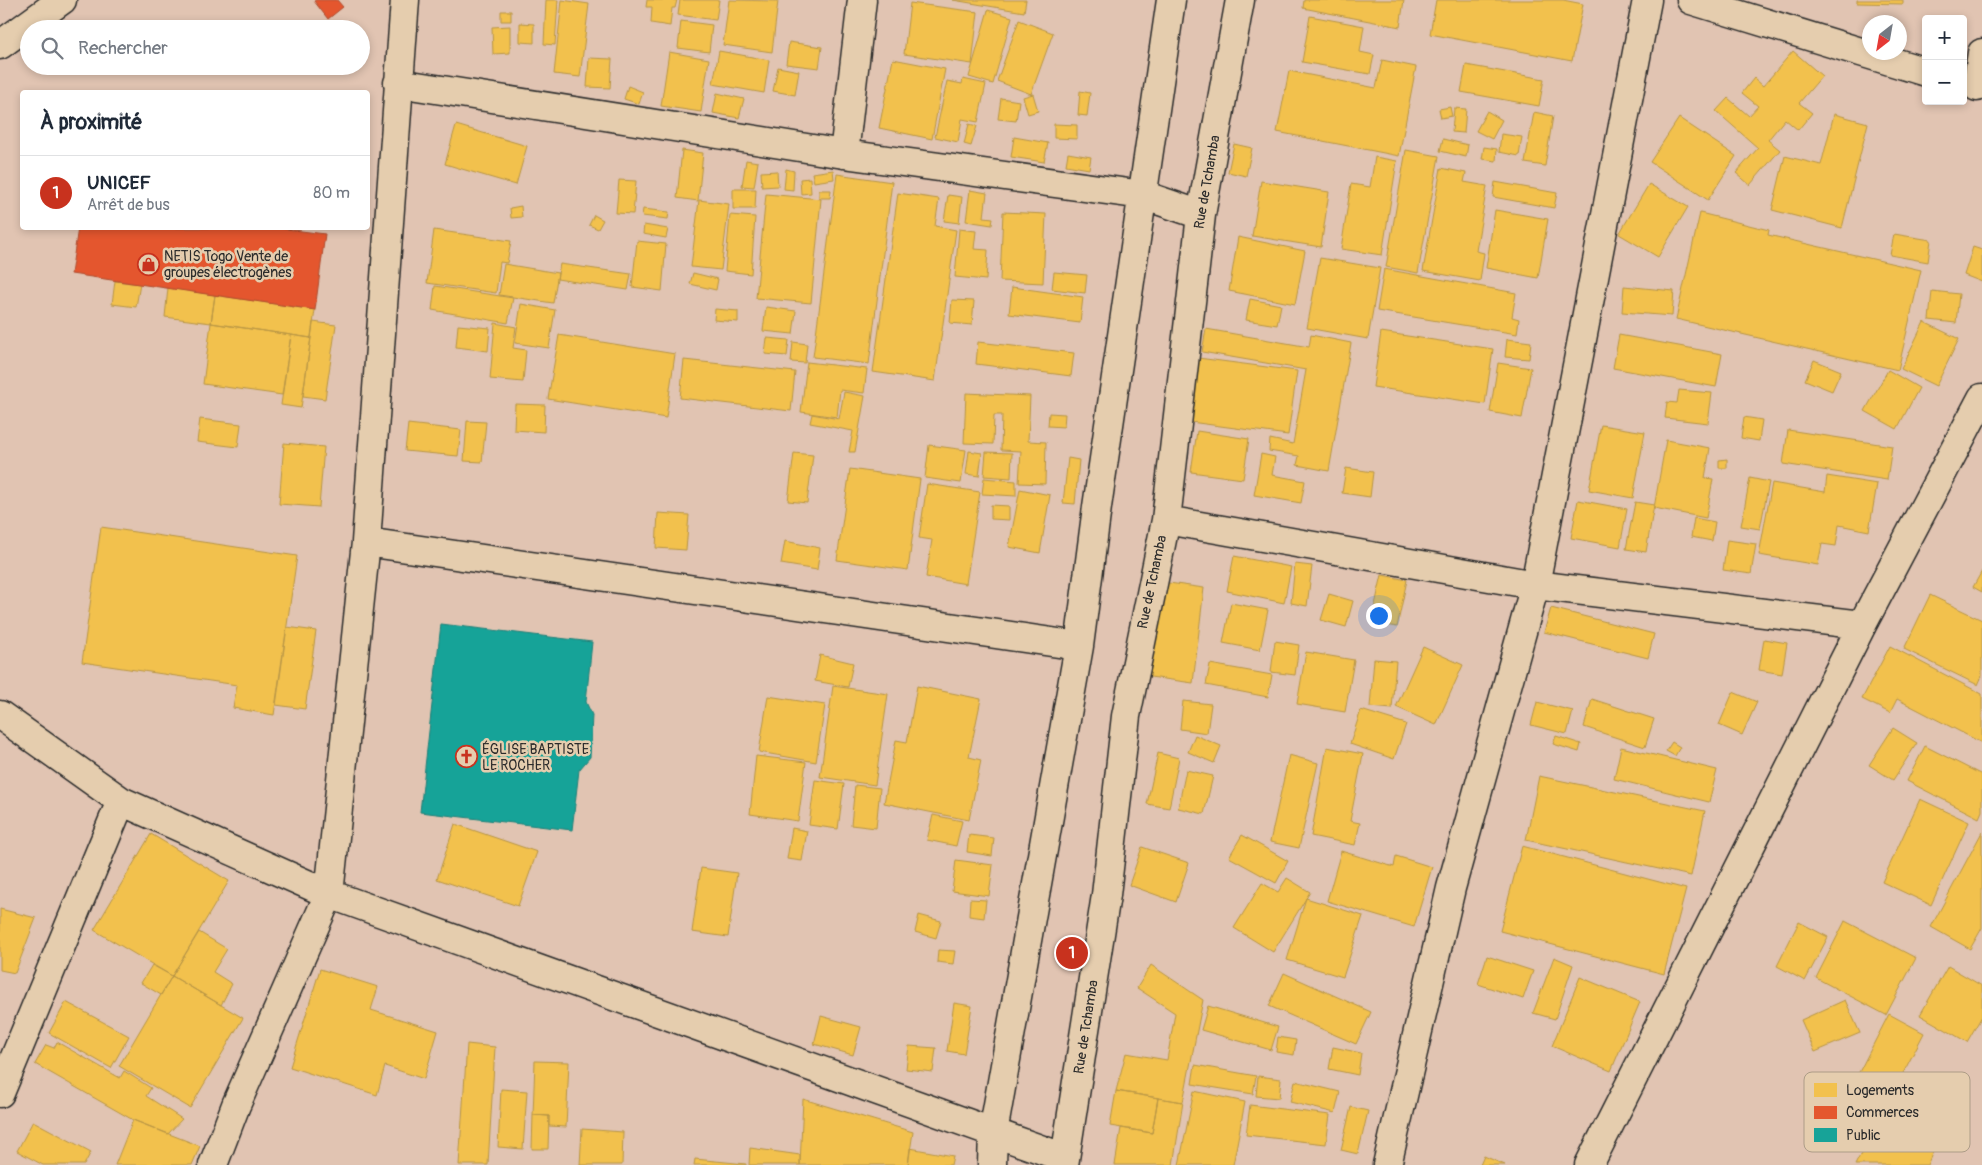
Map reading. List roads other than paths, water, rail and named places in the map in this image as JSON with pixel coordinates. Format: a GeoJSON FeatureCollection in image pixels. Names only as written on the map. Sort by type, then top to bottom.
{"type":"FeatureCollection","features":[{"type":"Feature","properties":{"kind":"street"},"geometry":{"type":"LineString","coordinates":[[34,20],[62,0]]}},
{"type":"Feature","properties":{"kind":"street"},"geometry":{"type":"LineString","coordinates":[[213,1165],[240,1096],[329,894],[366,542],[405,0]]}},
{"type":"Feature","properties":{"kind":"street"},"geometry":{"type":"LineString","coordinates":[[844,154],[862,0]]}},
{"type":"Feature","properties":{"kind":"street"},"geometry":{"type":"LineString","coordinates":[[992,1165],[993,1134],[1079,646],[1098,497],[1171,0]]}},
{"type":"Feature","properties":{"kind":"street","name":"Rue de Tchamba"},"geometry":{"type":"LineString","coordinates":[[1064,1162],[1106,895],[1126,716],[1166,520],[1201,215],[1240,0]]}},
{"type":"Feature","properties":{"kind":"street"},"geometry":{"type":"LineString","coordinates":[[1387,1165],[1451,888],[1535,585],[1647,0]]}},
{"type":"Feature","properties":{"kind":"street"},"geometry":{"type":"LineString","coordinates":[[1691,0],[1922,71]]}},
{"type":"Feature","properties":{"kind":"street"},"geometry":{"type":"LineString","coordinates":[[0,45],[20,30]]}},
{"type":"Feature","properties":{"kind":"street"},"geometry":{"type":"LineString","coordinates":[[1974,86],[1982,52]]}},
{"type":"Feature","properties":{"kind":"street"},"geometry":{"type":"LineString","coordinates":[[398,83],[844,154],[1143,195],[1201,215]]}},
{"type":"Feature","properties":{"kind":"street"},"geometry":{"type":"LineString","coordinates":[[1589,1165],[1862,624],[1982,398]]}},
{"type":"Feature","properties":{"kind":"street"},"geometry":{"type":"LineString","coordinates":[[1166,520],[1535,585],[1862,624]]}},
{"type":"Feature","properties":{"kind":"street"},"geometry":{"type":"LineString","coordinates":[[366,542],[1079,646]]}},
{"type":"Feature","properties":{"kind":"street"},"geometry":{"type":"LineString","coordinates":[[0,714],[121,801],[329,894],[993,1134],[1064,1162]]}},
{"type":"Feature","properties":{"kind":"street"},"geometry":{"type":"LineString","coordinates":[[0,1093],[121,801]]}},
{"type":"Feature","properties":{"kind":"place","name":"NETIS Togo Vente de groupes électrogènes"},"geometry":{"type":"Point","coordinates":[148,264]}},
{"type":"Feature","properties":{"kind":"place","name":"ÉGLISE BAPTISTE LE ROCHER"},"geometry":{"type":"Point","coordinates":[466,757]}},
{"type":"Feature","properties":{"kind":"place","name":"UNICEF"},"geometry":{"type":"Point","coordinates":[1072,953]}}]}
